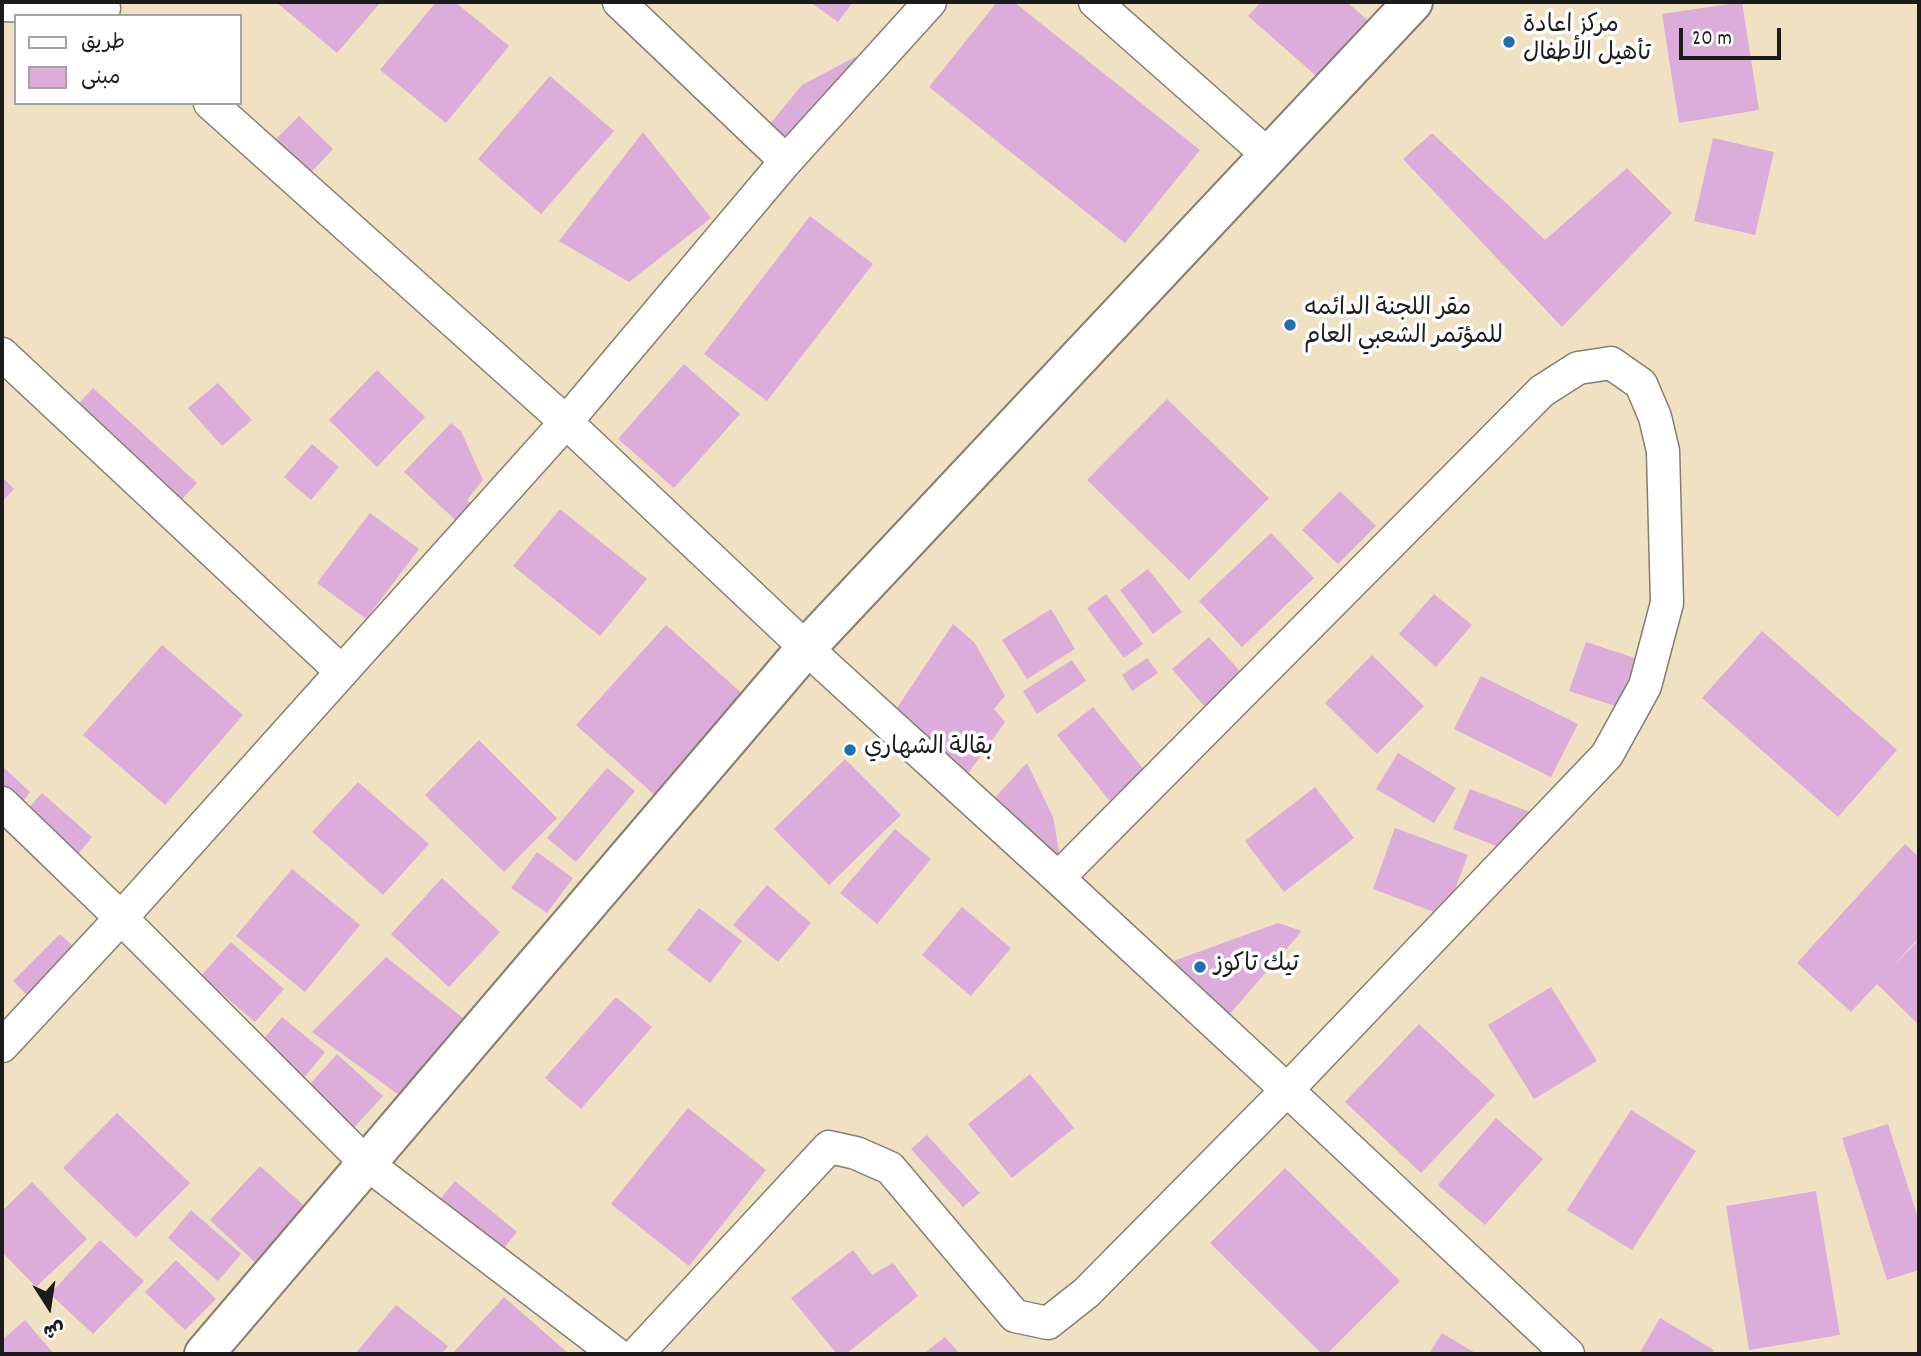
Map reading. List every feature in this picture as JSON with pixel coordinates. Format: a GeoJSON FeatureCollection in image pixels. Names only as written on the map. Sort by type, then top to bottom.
{"type":"FeatureCollection","features":[{"type":"Feature","properties":{"kind":"street"},"geometry":{"type":"LineString","coordinates":[[619,2],[786,161]]}},
{"type":"Feature","properties":{"kind":"street"},"geometry":{"type":"LineString","coordinates":[[2,1046],[121,918],[566,422],[786,161],[930,2]]}},
{"type":"Feature","properties":{"kind":"street"},"geometry":{"type":"LineString","coordinates":[[1095,2],[1268,155]]}},
{"type":"Feature","properties":{"kind":"street"},"geometry":{"type":"LineString","coordinates":[[204,1354],[806,648],[1413,2]]}},
{"type":"Feature","properties":{"kind":"street"},"geometry":{"type":"LineString","coordinates":[[2,5],[105,8]]}},
{"type":"Feature","properties":{"kind":"street"},"geometry":{"type":"LineString","coordinates":[[212,105],[566,422],[1568,1354]]}},
{"type":"Feature","properties":{"kind":"street"},"geometry":{"type":"LineString","coordinates":[[2,354],[342,672]]}},
{"type":"Feature","properties":{"kind":"street"},"geometry":{"type":"LineString","coordinates":[[637,1354],[829,1147],[856,1153],[890,1168],[1015,1316],[1048,1323],[1086,1293],[1287,1090],[1607,755],[1645,685],[1667,603],[1663,451],[1655,417],[1641,384],[1611,363],[1578,368],[1542,391],[1058,877]]}},
{"type":"Feature","properties":{"kind":"street"},"geometry":{"type":"LineString","coordinates":[[2,803],[366,1163],[616,1354]]}},
{"type":"Feature","properties":{"kind":"building"},"geometry":{"type":"Polygon","coordinates":[[[276,2],[381,2],[337,53],[276,2]]]}},
{"type":"Feature","properties":{"kind":"building"},"geometry":{"type":"Polygon","coordinates":[[[436,2],[455,2],[509,46],[446,123],[380,70],[436,2]]]}},
{"type":"Feature","properties":{"kind":"building"},"geometry":{"type":"Polygon","coordinates":[[[810,2],[853,2],[838,22],[810,2]]]}},
{"type":"Feature","properties":{"kind":"building"},"geometry":{"type":"Polygon","coordinates":[[[997,2],[1014,2],[1200,150],[1125,243],[929,87],[997,2]]]}},
{"type":"Feature","properties":{"kind":"building"},"geometry":{"type":"Polygon","coordinates":[[[1261,2],[1347,2],[1373,25],[1323,82],[1248,16],[1261,2]]]}},
{"type":"Feature","properties":{"kind":"building"},"geometry":{"type":"Polygon","coordinates":[[[1742,2],[1759,110],[1679,123],[1662,14],[1742,2]]]}},
{"type":"Feature","properties":{"kind":"building"},"geometry":{"type":"Polygon","coordinates":[[[855,57],[874,65],[792,169],[756,141],[802,85],[855,57]]]}},
{"type":"Feature","properties":{"kind":"building"},"geometry":{"type":"Polygon","coordinates":[[[550,76],[614,131],[541,214],[478,159],[550,76]]]}},
{"type":"Feature","properties":{"kind":"building"},"geometry":{"type":"Polygon","coordinates":[[[299,116],[333,149],[304,180],[269,146],[299,116]]]}},
{"type":"Feature","properties":{"kind":"building"},"geometry":{"type":"Polygon","coordinates":[[[643,132],[711,218],[629,282],[559,241],[643,132]]]}},
{"type":"Feature","properties":{"kind":"building"},"geometry":{"type":"Polygon","coordinates":[[[1432,133],[1545,240],[1627,168],[1672,213],[1562,327],[1403,159],[1432,133]]]}},
{"type":"Feature","properties":{"kind":"building"},"geometry":{"type":"Polygon","coordinates":[[[1713,138],[1774,152],[1755,235],[1694,221],[1713,138]]]}},
{"type":"Feature","properties":{"kind":"building"},"geometry":{"type":"Polygon","coordinates":[[[810,216],[873,264],[767,401],[704,354],[810,216]]]}},
{"type":"Feature","properties":{"kind":"building"},"geometry":{"type":"Polygon","coordinates":[[[684,364],[740,414],[674,488],[618,439],[684,364]]]}},
{"type":"Feature","properties":{"kind":"building"},"geometry":{"type":"Polygon","coordinates":[[[377,370],[425,417],[377,467],[329,420],[377,370]]]}},
{"type":"Feature","properties":{"kind":"building"},"geometry":{"type":"Polygon","coordinates":[[[218,383],[252,420],[222,446],[188,408],[218,383]]]}},
{"type":"Feature","properties":{"kind":"building"},"geometry":{"type":"Polygon","coordinates":[[[93,388],[197,483],[163,520],[59,425],[93,388]]]}},
{"type":"Feature","properties":{"kind":"building"},"geometry":{"type":"Polygon","coordinates":[[[1167,399],[1269,498],[1189,580],[1087,480],[1167,399]]]}},
{"type":"Feature","properties":{"kind":"building"},"geometry":{"type":"Polygon","coordinates":[[[451,423],[461,431],[483,480],[467,500],[479,513],[465,529],[404,472],[451,423]]]}},
{"type":"Feature","properties":{"kind":"building"},"geometry":{"type":"Polygon","coordinates":[[[312,444],[339,467],[311,500],[284,477],[312,444]]]}},
{"type":"Feature","properties":{"kind":"building"},"geometry":{"type":"Polygon","coordinates":[[[2,477],[14,489],[2,502],[2,477]]]}},
{"type":"Feature","properties":{"kind":"building"},"geometry":{"type":"Polygon","coordinates":[[[1340,491],[1376,526],[1338,564],[1302,530],[1340,491]]]}},
{"type":"Feature","properties":{"kind":"building"},"geometry":{"type":"Polygon","coordinates":[[[560,509],[647,579],[600,636],[513,566],[560,509]]]}},
{"type":"Feature","properties":{"kind":"building"},"geometry":{"type":"Polygon","coordinates":[[[370,513],[419,549],[366,619],[317,583],[370,513]]]}},
{"type":"Feature","properties":{"kind":"building"},"geometry":{"type":"Polygon","coordinates":[[[1271,533],[1314,578],[1242,647],[1199,601],[1271,533]]]}},
{"type":"Feature","properties":{"kind":"building"},"geometry":{"type":"Polygon","coordinates":[[[1148,569],[1182,612],[1153,634],[1120,590],[1148,569]]]}},
{"type":"Feature","properties":{"kind":"building"},"geometry":{"type":"Polygon","coordinates":[[[1106,594],[1143,644],[1124,658],[1087,608],[1106,594]]]}},
{"type":"Feature","properties":{"kind":"building"},"geometry":{"type":"Polygon","coordinates":[[[1434,594],[1472,625],[1436,667],[1399,634],[1434,594]]]}},
{"type":"Feature","properties":{"kind":"building"},"geometry":{"type":"Polygon","coordinates":[[[1051,609],[1075,649],[1027,679],[1002,640],[1051,609]]]}},
{"type":"Feature","properties":{"kind":"building"},"geometry":{"type":"Polygon","coordinates":[[[953,624],[974,642],[1005,696],[994,709],[1005,722],[964,779],[893,714],[953,624]]]}},
{"type":"Feature","properties":{"kind":"building"},"geometry":{"type":"Polygon","coordinates":[[[666,625],[747,698],[658,798],[576,725],[666,625]]]}},
{"type":"Feature","properties":{"kind":"building"},"geometry":{"type":"Polygon","coordinates":[[[1762,631],[1897,750],[1838,817],[1702,698],[1762,631]]]}},
{"type":"Feature","properties":{"kind":"building"},"geometry":{"type":"Polygon","coordinates":[[[1209,637],[1257,690],[1219,723],[1172,669],[1209,637]]]}},
{"type":"Feature","properties":{"kind":"building"},"geometry":{"type":"Polygon","coordinates":[[[1586,642],[1638,659],[1622,708],[1569,691],[1586,642]]]}},
{"type":"Feature","properties":{"kind":"building"},"geometry":{"type":"Polygon","coordinates":[[[162,645],[243,715],[165,805],[83,735],[162,645]]]}},
{"type":"Feature","properties":{"kind":"building"},"geometry":{"type":"Polygon","coordinates":[[[1372,655],[1424,706],[1377,754],[1325,703],[1372,655]]]}},
{"type":"Feature","properties":{"kind":"building"},"geometry":{"type":"Polygon","coordinates":[[[1147,658],[1158,673],[1132,691],[1122,675],[1147,658]]]}},
{"type":"Feature","properties":{"kind":"building"},"geometry":{"type":"Polygon","coordinates":[[[1072,660],[1086,681],[1037,714],[1023,691],[1072,660]]]}},
{"type":"Feature","properties":{"kind":"building"},"geometry":{"type":"Polygon","coordinates":[[[1481,676],[1578,724],[1551,777],[1454,729],[1481,676]]]}},
{"type":"Feature","properties":{"kind":"building"},"geometry":{"type":"Polygon","coordinates":[[[1093,707],[1157,786],[1120,814],[1057,735],[1093,707]]]}},
{"type":"Feature","properties":{"kind":"building"},"geometry":{"type":"Polygon","coordinates":[[[479,740],[557,818],[504,872],[425,795],[479,740]]]}},
{"type":"Feature","properties":{"kind":"building"},"geometry":{"type":"Polygon","coordinates":[[[1398,753],[1456,788],[1434,823],[1376,789],[1398,753]]]}},
{"type":"Feature","properties":{"kind":"building"},"geometry":{"type":"Polygon","coordinates":[[[845,759],[901,815],[829,885],[774,829],[845,759]]]}},
{"type":"Feature","properties":{"kind":"building"},"geometry":{"type":"Polygon","coordinates":[[[1027,763],[1053,817],[1062,868],[986,807],[1027,763]]]}},
{"type":"Feature","properties":{"kind":"building"},"geometry":{"type":"Polygon","coordinates":[[[2,766],[30,792],[10,819],[2,812],[2,766]]]}},
{"type":"Feature","properties":{"kind":"building"},"geometry":{"type":"Polygon","coordinates":[[[607,768],[635,791],[576,862],[547,838],[607,768]]]}},
{"type":"Feature","properties":{"kind":"building"},"geometry":{"type":"Polygon","coordinates":[[[358,782],[429,844],[383,895],[312,832],[358,782]]]}},
{"type":"Feature","properties":{"kind":"building"},"geometry":{"type":"Polygon","coordinates":[[[1315,787],[1354,838],[1284,892],[1245,841],[1315,787]]]}},
{"type":"Feature","properties":{"kind":"building"},"geometry":{"type":"Polygon","coordinates":[[[1470,789],[1548,819],[1532,860],[1453,829],[1470,789]]]}},
{"type":"Feature","properties":{"kind":"building"},"geometry":{"type":"Polygon","coordinates":[[[42,793],[92,837],[74,859],[24,813],[42,793]]]}},
{"type":"Feature","properties":{"kind":"building"},"geometry":{"type":"Polygon","coordinates":[[[1395,828],[1468,855],[1445,916],[1373,889],[1395,828]]]}},
{"type":"Feature","properties":{"kind":"building"},"geometry":{"type":"Polygon","coordinates":[[[895,829],[931,859],[877,924],[840,893],[895,829]]]}},
{"type":"Feature","properties":{"kind":"building"},"geometry":{"type":"Polygon","coordinates":[[[1905,844],[1919,857],[1919,938],[1892,967],[1919,940],[1919,1025],[1877,984],[1851,1012],[1797,963],[1905,844]]]}},
{"type":"Feature","properties":{"kind":"building"},"geometry":{"type":"Polygon","coordinates":[[[537,852],[573,878],[547,913],[511,888],[537,852]]]}},
{"type":"Feature","properties":{"kind":"building"},"geometry":{"type":"Polygon","coordinates":[[[292,869],[360,925],[305,992],[236,936],[292,869]]]}},
{"type":"Feature","properties":{"kind":"building"},"geometry":{"type":"Polygon","coordinates":[[[442,878],[500,932],[449,987],[391,934],[442,878]]]}},
{"type":"Feature","properties":{"kind":"building"},"geometry":{"type":"Polygon","coordinates":[[[767,885],[811,923],[778,962],[733,925],[767,885]]]}},
{"type":"Feature","properties":{"kind":"building"},"geometry":{"type":"Polygon","coordinates":[[[962,907],[1011,948],[971,996],[922,955],[962,907]]]}},
{"type":"Feature","properties":{"kind":"building"},"geometry":{"type":"Polygon","coordinates":[[[699,908],[742,941],[710,983],[667,950],[699,908]]]}},
{"type":"Feature","properties":{"kind":"building"},"geometry":{"type":"Polygon","coordinates":[[[1278,923],[1302,931],[1228,1016],[1168,963],[1278,923]]]}},
{"type":"Feature","properties":{"kind":"building"},"geometry":{"type":"Polygon","coordinates":[[[60,934],[94,967],[46,1014],[13,981],[60,934]]]}},
{"type":"Feature","properties":{"kind":"building"},"geometry":{"type":"Polygon","coordinates":[[[231,942],[284,989],[255,1022],[201,976],[231,942]]]}},
{"type":"Feature","properties":{"kind":"building"},"geometry":{"type":"Polygon","coordinates":[[[386,957],[472,1025],[406,1100],[312,1032],[386,957]]]}},
{"type":"Feature","properties":{"kind":"building"},"geometry":{"type":"Polygon","coordinates":[[[1551,987],[1597,1061],[1534,1099],[1488,1025],[1551,987]]]}},
{"type":"Feature","properties":{"kind":"building"},"geometry":{"type":"Polygon","coordinates":[[[616,997],[652,1027],[581,1109],[545,1078],[616,997]]]}},
{"type":"Feature","properties":{"kind":"building"},"geometry":{"type":"Polygon","coordinates":[[[282,1017],[325,1052],[298,1085],[255,1049],[282,1017]]]}},
{"type":"Feature","properties":{"kind":"building"},"geometry":{"type":"Polygon","coordinates":[[[1419,1024],[1495,1095],[1421,1173],[1345,1102],[1419,1024]]]}},
{"type":"Feature","properties":{"kind":"building"},"geometry":{"type":"Polygon","coordinates":[[[337,1054],[383,1096],[349,1133],[303,1092],[337,1054]]]}},
{"type":"Feature","properties":{"kind":"building"},"geometry":{"type":"Polygon","coordinates":[[[1030,1074],[1074,1128],[1012,1178],[968,1124],[1030,1074]]]}},
{"type":"Feature","properties":{"kind":"building"},"geometry":{"type":"Polygon","coordinates":[[[688,1108],[766,1170],[689,1266],[611,1204],[688,1108]]]}},
{"type":"Feature","properties":{"kind":"building"},"geometry":{"type":"Polygon","coordinates":[[[1631,1110],[1696,1151],[1632,1250],[1567,1210],[1631,1110]]]}},
{"type":"Feature","properties":{"kind":"building"},"geometry":{"type":"Polygon","coordinates":[[[117,1113],[190,1183],[136,1238],[63,1168],[117,1113]]]}},
{"type":"Feature","properties":{"kind":"building"},"geometry":{"type":"Polygon","coordinates":[[[1496,1118],[1543,1159],[1485,1225],[1438,1185],[1496,1118]]]}},
{"type":"Feature","properties":{"kind":"building"},"geometry":{"type":"Polygon","coordinates":[[[1888,1124],[1919,1221],[1919,1270],[1887,1280],[1842,1138],[1888,1124]]]}},
{"type":"Feature","properties":{"kind":"building"},"geometry":{"type":"Polygon","coordinates":[[[927,1135],[980,1193],[963,1207],[911,1149],[927,1135]]]}},
{"type":"Feature","properties":{"kind":"building"},"geometry":{"type":"Polygon","coordinates":[[[260,1166],[310,1211],[259,1266],[210,1220],[260,1166]]]}},
{"type":"Feature","properties":{"kind":"building"},"geometry":{"type":"Polygon","coordinates":[[[1285,1168],[1400,1281],[1327,1354],[1322,1354],[1210,1243],[1285,1168]]]}},
{"type":"Feature","properties":{"kind":"building"},"geometry":{"type":"Polygon","coordinates":[[[455,1181],[517,1232],[490,1265],[428,1214],[455,1181]]]}},
{"type":"Feature","properties":{"kind":"building"},"geometry":{"type":"Polygon","coordinates":[[[32,1182],[87,1239],[36,1287],[2,1252],[2,1211],[32,1182]]]}},
{"type":"Feature","properties":{"kind":"building"},"geometry":{"type":"Polygon","coordinates":[[[1816,1191],[1840,1335],[1749,1350],[1726,1206],[1816,1191]]]}},
{"type":"Feature","properties":{"kind":"building"},"geometry":{"type":"Polygon","coordinates":[[[191,1210],[241,1254],[218,1281],[168,1238],[191,1210]]]}},
{"type":"Feature","properties":{"kind":"building"},"geometry":{"type":"Polygon","coordinates":[[[100,1240],[144,1281],[93,1334],[50,1294],[100,1240]]]}},
{"type":"Feature","properties":{"kind":"building"},"geometry":{"type":"Polygon","coordinates":[[[853,1250],[872,1275],[893,1263],[918,1296],[846,1354],[837,1354],[791,1298],[853,1250]]]}},
{"type":"Feature","properties":{"kind":"building"},"geometry":{"type":"Polygon","coordinates":[[[176,1260],[216,1299],[185,1330],[145,1292],[176,1260]]]}},
{"type":"Feature","properties":{"kind":"building"},"geometry":{"type":"Polygon","coordinates":[[[504,1297],[569,1354],[452,1354],[504,1297]]]}},
{"type":"Feature","properties":{"kind":"building"},"geometry":{"type":"Polygon","coordinates":[[[396,1305],[448,1346],[442,1354],[355,1354],[396,1305]]]}},
{"type":"Feature","properties":{"kind":"building"},"geometry":{"type":"Polygon","coordinates":[[[1660,1318],[1714,1350],[1711,1354],[1639,1354],[1660,1318]]]}},
{"type":"Feature","properties":{"kind":"building"},"geometry":{"type":"Polygon","coordinates":[[[25,1320],[54,1354],[2,1354],[2,1340],[25,1320]]]}},
{"type":"Feature","properties":{"kind":"building"},"geometry":{"type":"Polygon","coordinates":[[[1442,1333],[1477,1354],[1429,1354],[1442,1333]]]}},
{"type":"Feature","properties":{"kind":"building"},"geometry":{"type":"Polygon","coordinates":[[[945,1337],[960,1354],[923,1354],[945,1337]]]}},
{"type":"Feature","properties":{"kind":"place","name":"مركز اعادة تأهيل الأطفال"},"geometry":{"type":"Point","coordinates":[1509,42]}},
{"type":"Feature","properties":{"kind":"place","name":"مقر اللجنة الدائمه للمؤتمر الشعبي العام"},"geometry":{"type":"Point","coordinates":[1290,325]}},
{"type":"Feature","properties":{"kind":"place","name":"بقالة الشهاري"},"geometry":{"type":"Point","coordinates":[850,750]}},
{"type":"Feature","properties":{"kind":"place","name":"تيك تاكوز"},"geometry":{"type":"Point","coordinates":[1200,967]}}]}
